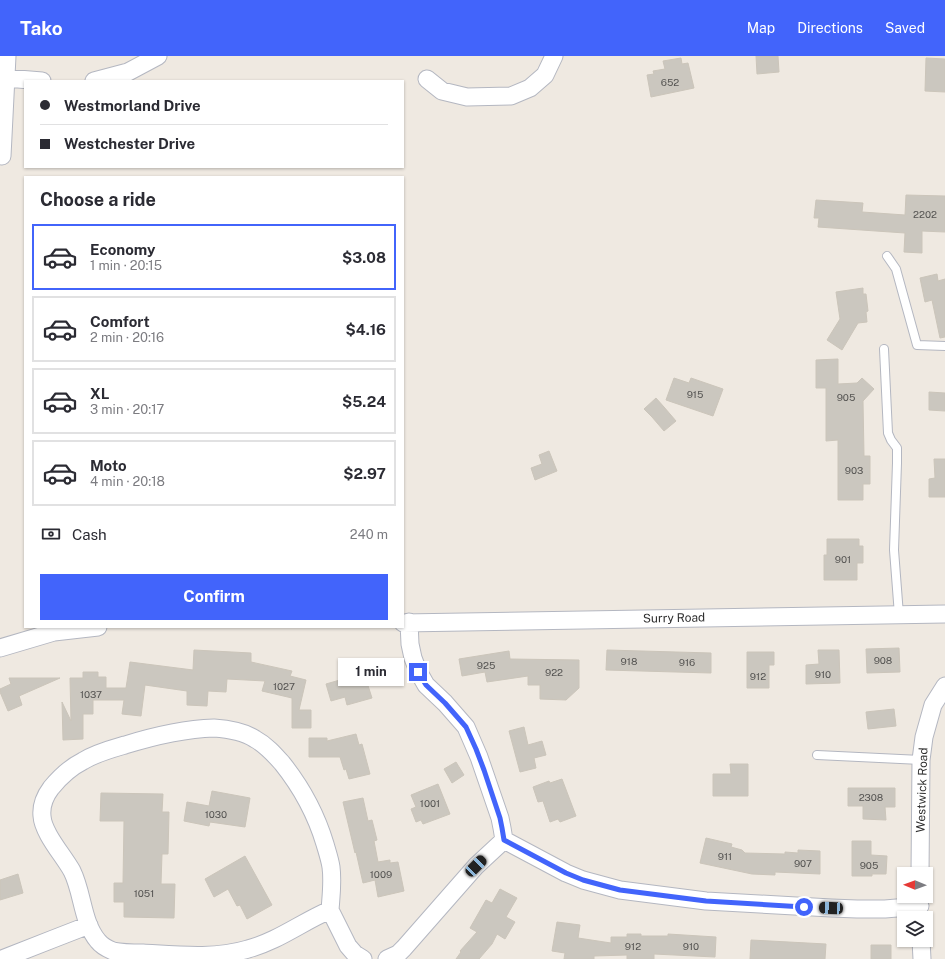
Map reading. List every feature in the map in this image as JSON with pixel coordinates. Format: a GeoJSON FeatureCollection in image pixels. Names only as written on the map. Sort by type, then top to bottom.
{"type":"FeatureCollection","features":[{"type":"Feature","properties":{"kind":"street"},"geometry":{"type":"LineString","coordinates":[[1,159],[7,56]]}},
{"type":"Feature","properties":{"kind":"street"},"geometry":{"type":"LineString","coordinates":[[98,80],[128,72],[158,56]]}},
{"type":"Feature","properties":{"kind":"street"},"geometry":{"type":"LineString","coordinates":[[427,79],[442,92],[467,97],[511,96],[530,88],[545,75],[554,56]]}},
{"type":"Feature","properties":{"kind":"street"},"geometry":{"type":"LineString","coordinates":[[6,78],[30,80]]}},
{"type":"Feature","properties":{"kind":"street","name":"Surry Road"},"geometry":{"type":"LineString","coordinates":[[406,622],[945,614]]}},
{"type":"Feature","properties":{"kind":"street"},"geometry":{"type":"LineString","coordinates":[[406,622],[412,658],[418,672],[426,685],[445,703],[466,727],[475,746],[500,818],[504,840]]}},
{"type":"Feature","properties":{"kind":"street"},"geometry":{"type":"LineString","coordinates":[[0,648],[54,632],[89,628]]}},
{"type":"Feature","properties":{"kind":"street","name":"Westwick Road"},"geometry":{"type":"LineString","coordinates":[[920,867],[921,760],[924,737],[933,705],[945,686]]}},
{"type":"Feature","properties":{"kind":"street"},"geometry":{"type":"LineString","coordinates":[[330,910],[317,915],[277,938],[254,947],[235,952],[205,955],[161,954],[113,950],[103,946],[94,936],[72,872],[44,826],[41,815],[43,803],[55,782],[82,761],[99,753],[138,741],[187,730],[222,728],[255,738],[269,748],[298,784],[316,817],[327,849],[331,867],[332,886],[330,910],[348,946],[355,954],[363,959]]}},
{"type":"Feature","properties":{"kind":"street"},"geometry":{"type":"LineString","coordinates":[[504,840],[566,873],[583,880],[620,890],[706,901],[857,909],[920,907]]}},
{"type":"Feature","properties":{"kind":"street"},"geometry":{"type":"LineString","coordinates":[[387,959],[398,954],[404,948],[476,866],[504,840]]}},
{"type":"Feature","properties":{"kind":"street"},"geometry":{"type":"LineString","coordinates":[[2,959],[89,925]]}},
{"type":"Feature","properties":{"kind":"street"},"geometry":{"type":"LineString","coordinates":[[922,947],[922,959]]}},
{"type":"Feature","properties":{"kind":"lane"},"geometry":{"type":"LineString","coordinates":[[887,256],[896,269],[917,345],[945,346]]}},
{"type":"Feature","properties":{"kind":"lane"},"geometry":{"type":"LineString","coordinates":[[884,349],[888,433],[897,448],[894,550],[899,615]]}},
{"type":"Feature","properties":{"kind":"lane"},"geometry":{"type":"LineString","coordinates":[[817,755],[921,760]]}},
{"type":"Feature","properties":{"kind":"building"},"geometry":{"type":"Polygon","coordinates":[[[756,56],[778,56],[779,72],[757,74],[756,56]]]}},
{"type":"Feature","properties":{"kind":"building"},"geometry":{"type":"Polygon","coordinates":[[[681,58],[682,64],[688,63],[694,88],[651,97],[647,75],[654,74],[653,71],[665,69],[663,61],[681,58]]]}},
{"type":"Feature","properties":{"kind":"building"},"geometry":{"type":"Polygon","coordinates":[[[926,58],[945,59],[945,92],[925,91],[926,58]]]}},
{"type":"Feature","properties":{"kind":"building"},"geometry":{"type":"Polygon","coordinates":[[[906,195],[945,196],[945,232],[922,231],[922,253],[904,252],[905,233],[818,227],[819,218],[814,218],[816,200],[863,203],[862,212],[905,215],[906,195]]]}},
{"type":"Feature","properties":{"kind":"building"},"geometry":{"type":"Polygon","coordinates":[[[937,274],[938,281],[945,279],[945,337],[940,338],[932,300],[925,302],[920,278],[937,274]]]}},
{"type":"Feature","properties":{"kind":"building"},"geometry":{"type":"Polygon","coordinates":[[[863,288],[863,294],[866,294],[868,311],[866,312],[867,322],[858,323],[842,350],[827,340],[840,319],[836,292],[863,288]]]}},
{"type":"Feature","properties":{"kind":"building"},"geometry":{"type":"Polygon","coordinates":[[[838,359],[838,384],[857,383],[862,378],[874,389],[863,401],[864,456],[870,456],[870,484],[863,484],[863,500],[838,500],[838,440],[826,441],[826,388],[816,388],[816,360],[838,359]]]}},
{"type":"Feature","properties":{"kind":"building"},"geometry":{"type":"Polygon","coordinates":[[[674,378],[689,383],[691,378],[723,389],[713,416],[666,400],[674,378]]]}},
{"type":"Feature","properties":{"kind":"building"},"geometry":{"type":"Polygon","coordinates":[[[929,392],[945,393],[945,411],[929,410],[929,392]]]}},
{"type":"Feature","properties":{"kind":"building"},"geometry":{"type":"Polygon","coordinates":[[[656,398],[676,421],[664,431],[644,409],[656,398]]]}},
{"type":"Feature","properties":{"kind":"building"},"geometry":{"type":"Polygon","coordinates":[[[549,451],[557,471],[535,480],[531,468],[542,464],[539,455],[549,451]]]}},
{"type":"Feature","properties":{"kind":"building"},"geometry":{"type":"Polygon","coordinates":[[[934,459],[945,459],[945,497],[929,497],[929,479],[935,478],[934,459]]]}},
{"type":"Feature","properties":{"kind":"building"},"geometry":{"type":"Polygon","coordinates":[[[827,539],[859,539],[859,546],[863,546],[863,563],[857,563],[857,580],[824,580],[824,555],[827,555],[827,539]]]}},
{"type":"Feature","properties":{"kind":"building"},"geometry":{"type":"Polygon","coordinates":[[[899,648],[900,672],[867,673],[866,649],[899,648]]]}},
{"type":"Feature","properties":{"kind":"building"},"geometry":{"type":"Polygon","coordinates":[[[194,650],[251,653],[251,662],[292,671],[290,676],[306,680],[299,710],[311,710],[311,728],[292,728],[292,698],[262,691],[265,681],[227,679],[226,692],[208,691],[207,706],[187,705],[187,691],[145,685],[141,716],[122,714],[124,700],[93,700],[93,714],[83,714],[83,739],[63,740],[62,702],[71,721],[70,678],[83,678],[83,672],[98,672],[98,677],[106,677],[106,688],[126,688],[130,662],[193,670],[194,650]]]}},
{"type":"Feature","properties":{"kind":"building"},"geometry":{"type":"Polygon","coordinates":[[[607,650],[711,653],[711,673],[606,670],[607,650]]]}},
{"type":"Feature","properties":{"kind":"building"},"geometry":{"type":"Polygon","coordinates":[[[818,650],[839,650],[840,683],[806,684],[806,665],[819,664],[818,650]]]}},
{"type":"Feature","properties":{"kind":"building"},"geometry":{"type":"Polygon","coordinates":[[[509,651],[510,659],[579,660],[579,688],[566,700],[540,699],[540,685],[528,685],[528,676],[487,682],[485,672],[462,676],[459,659],[509,651]]]}},
{"type":"Feature","properties":{"kind":"building"},"geometry":{"type":"Polygon","coordinates":[[[747,652],[774,652],[774,665],[769,665],[769,688],[747,688],[747,652]]]}},
{"type":"Feature","properties":{"kind":"building"},"geometry":{"type":"Polygon","coordinates":[[[364,673],[372,698],[347,705],[345,697],[331,701],[326,684],[364,673]]]}},
{"type":"Feature","properties":{"kind":"building"},"geometry":{"type":"Polygon","coordinates":[[[9,678],[60,678],[19,696],[22,705],[8,711],[0,689],[11,684],[9,678]]]}},
{"type":"Feature","properties":{"kind":"building"},"geometry":{"type":"Polygon","coordinates":[[[894,709],[896,726],[868,729],[866,712],[894,709]]]}},
{"type":"Feature","properties":{"kind":"building"},"geometry":{"type":"Polygon","coordinates":[[[524,727],[528,745],[542,741],[546,755],[534,758],[536,768],[520,772],[509,731],[524,727]]]}},
{"type":"Feature","properties":{"kind":"building"},"geometry":{"type":"Polygon","coordinates":[[[356,734],[359,745],[362,744],[370,774],[349,779],[346,769],[344,770],[340,757],[309,757],[309,738],[327,738],[327,741],[356,734]]]}},
{"type":"Feature","properties":{"kind":"building"},"geometry":{"type":"Polygon","coordinates":[[[456,762],[464,775],[452,783],[444,769],[456,762]]]}},
{"type":"Feature","properties":{"kind":"building"},"geometry":{"type":"Polygon","coordinates":[[[730,764],[748,764],[748,796],[713,796],[713,774],[731,774],[730,764]]]}},
{"type":"Feature","properties":{"kind":"building"},"geometry":{"type":"Polygon","coordinates":[[[562,779],[576,816],[560,822],[558,819],[550,822],[543,801],[538,802],[533,787],[549,781],[550,783],[562,779]]]}},
{"type":"Feature","properties":{"kind":"building"},"geometry":{"type":"Polygon","coordinates":[[[438,784],[450,814],[423,824],[421,820],[416,822],[411,809],[416,807],[411,795],[438,784]]]}},
{"type":"Feature","properties":{"kind":"building"},"geometry":{"type":"Polygon","coordinates":[[[848,788],[895,788],[895,807],[885,807],[886,820],[863,819],[863,806],[848,806],[848,788]]]}},
{"type":"Feature","properties":{"kind":"building"},"geometry":{"type":"Polygon","coordinates":[[[212,791],[250,798],[245,827],[210,822],[209,826],[184,821],[187,802],[209,806],[212,791]]]}},
{"type":"Feature","properties":{"kind":"building"},"geometry":{"type":"Polygon","coordinates":[[[101,793],[163,794],[162,812],[169,812],[168,854],[162,854],[161,884],[175,884],[174,918],[124,917],[124,902],[114,902],[114,883],[123,883],[124,821],[100,821],[101,793]]]}},
{"type":"Feature","properties":{"kind":"building"},"geometry":{"type":"Polygon","coordinates":[[[363,798],[368,821],[372,820],[377,840],[374,841],[378,862],[390,860],[390,863],[398,862],[404,891],[378,897],[375,880],[363,883],[343,802],[363,798]]]}},
{"type":"Feature","properties":{"kind":"building"},"geometry":{"type":"Polygon","coordinates":[[[706,838],[732,844],[731,847],[742,850],[745,853],[785,854],[785,852],[798,853],[798,850],[820,851],[820,874],[775,872],[775,875],[752,874],[700,863],[706,838]]]}},
{"type":"Feature","properties":{"kind":"building"},"geometry":{"type":"Polygon","coordinates":[[[852,841],[871,841],[871,855],[887,856],[886,874],[852,876],[852,841]]]}},
{"type":"Feature","properties":{"kind":"building"},"geometry":{"type":"Polygon","coordinates":[[[245,856],[272,905],[247,919],[240,905],[237,906],[228,889],[214,897],[205,879],[245,856]]]}},
{"type":"Feature","properties":{"kind":"building"},"geometry":{"type":"Polygon","coordinates":[[[18,874],[23,893],[0,900],[0,880],[18,874]]]}},
{"type":"Feature","properties":{"kind":"building"},"geometry":{"type":"Polygon","coordinates":[[[500,889],[517,898],[506,917],[515,922],[505,939],[497,934],[492,944],[479,959],[456,959],[461,952],[460,951],[477,932],[470,928],[486,900],[492,903],[500,889]]]}},
{"type":"Feature","properties":{"kind":"building"},"geometry":{"type":"Polygon","coordinates":[[[557,922],[580,925],[578,938],[611,943],[611,937],[627,937],[627,934],[641,934],[641,936],[668,936],[668,934],[716,937],[715,957],[654,954],[654,959],[627,959],[627,955],[594,956],[594,959],[564,959],[565,953],[552,951],[557,922]]]}},
{"type":"Feature","properties":{"kind":"building"},"geometry":{"type":"Polygon","coordinates":[[[751,940],[826,944],[825,959],[750,959],[751,940]]]}},
{"type":"Feature","properties":{"kind":"building"},"geometry":{"type":"Polygon","coordinates":[[[871,945],[891,945],[891,959],[871,959],[871,945]]]}},
{"type":"Feature","properties":{"kind":"route"},"geometry":{"type":"LineString","coordinates":[[418,672],[426,685],[445,703],[466,727],[484,770],[500,818],[504,840],[566,873],[583,880],[620,890],[706,901],[804,907]]}}]}
